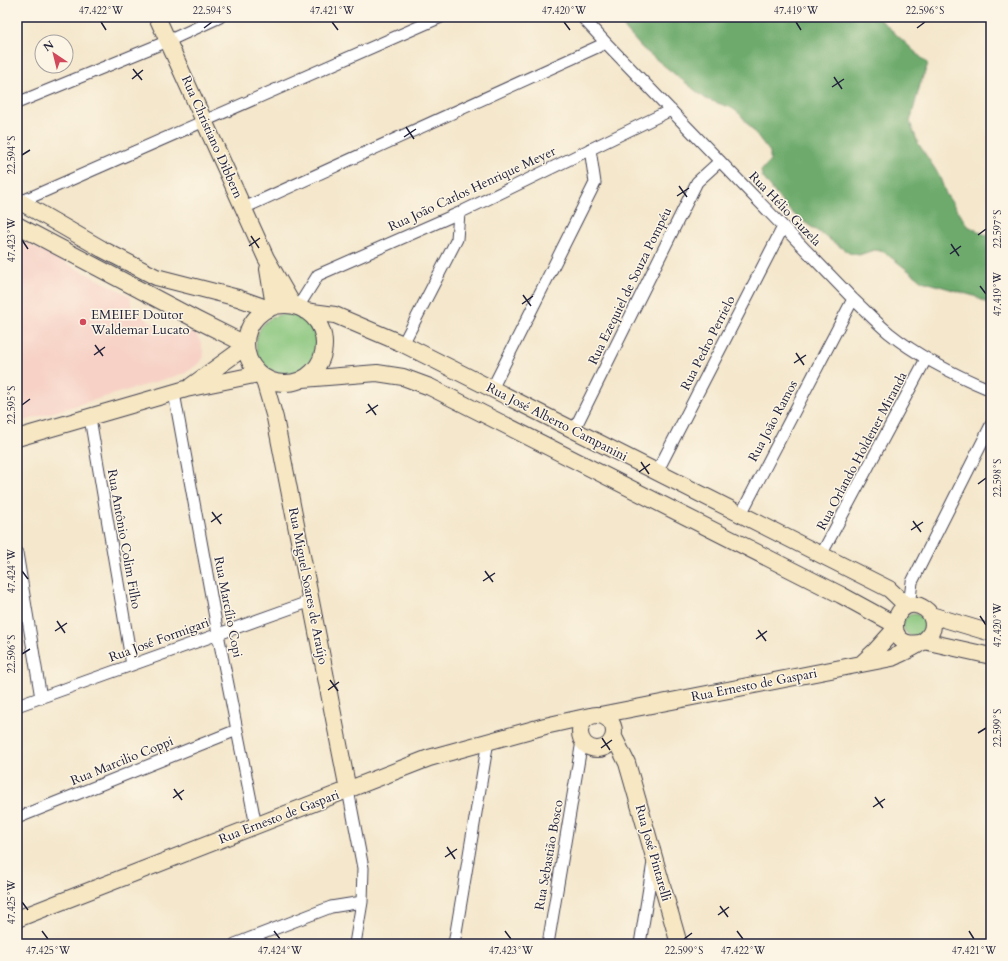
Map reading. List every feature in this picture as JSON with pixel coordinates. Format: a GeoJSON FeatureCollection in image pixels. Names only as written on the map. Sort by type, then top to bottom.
{"type":"FeatureCollection","features":[{"type":"Feature","properties":{"kind":"street","name":"Rua Christiano Dibbern"},"geometry":{"type":"LineString","coordinates":[[157,17],[266,258],[299,308]]}},
{"type":"Feature","properties":{"kind":"street"},"geometry":{"type":"LineString","coordinates":[[17,103],[168,41],[220,17]]}},
{"type":"Feature","properties":{"kind":"street"},"geometry":{"type":"LineString","coordinates":[[19,201],[441,17]]}},
{"type":"Feature","properties":{"kind":"street","name":"Rua Hélio Guzela"},"geometry":{"type":"LineString","coordinates":[[582,17],[853,299],[889,333],[926,359],[961,378],[991,390]]}},
{"type":"Feature","properties":{"kind":"street"},"geometry":{"type":"LineString","coordinates":[[244,208],[606,43]]}},
{"type":"Feature","properties":{"kind":"street","name":"Rua João Carlos Henrique Meyer"},"geometry":{"type":"LineString","coordinates":[[299,308],[318,275],[459,213],[671,110]]}},
{"type":"Feature","properties":{"kind":"street"},"geometry":{"type":"LineString","coordinates":[[492,389],[595,183],[590,149]]}},
{"type":"Feature","properties":{"kind":"street","name":"Rua Ezequiel de Souza Pompéu"},"geometry":{"type":"LineString","coordinates":[[574,430],[697,182],[720,161]]}},
{"type":"Feature","properties":{"kind":"street"},"geometry":{"type":"LineString","coordinates":[[19,201],[102,249],[156,277],[271,308],[299,308],[316,320],[322,332],[324,346],[321,359],[314,371],[299,381],[284,384],[273,382],[261,376],[252,366],[247,357],[245,345],[248,329],[256,317],[271,308]]}},
{"type":"Feature","properties":{"kind":"street"},"geometry":{"type":"LineString","coordinates":[[403,344],[457,239],[459,213]]}},
{"type":"Feature","properties":{"kind":"street"},"geometry":{"type":"LineString","coordinates":[[17,226],[245,345]]}},
{"type":"Feature","properties":{"kind":"street","name":"Rua Pedro Perrielo"},"geometry":{"type":"LineString","coordinates":[[657,472],[784,227]]}},
{"type":"Feature","properties":{"kind":"street","name":"Rua Christiano Dibbern"},"geometry":{"type":"LineString","coordinates":[[266,258],[271,308]]}},
{"type":"Feature","properties":{"kind":"street","name":"Rua João Ramos"},"geometry":{"type":"LineString","coordinates":[[741,514],[853,299]]}},
{"type":"Feature","properties":{"kind":"street","name":"Rua José Alberto Campanini"},"geometry":{"type":"LineString","coordinates":[[299,308],[335,315],[403,344],[889,589],[908,606]]}},
{"type":"Feature","properties":{"kind":"street"},"geometry":{"type":"LineString","coordinates":[[180,391],[245,345]]}},
{"type":"Feature","properties":{"kind":"street","name":"Rua Orlando Holdener Miranda"},"geometry":{"type":"LineString","coordinates":[[821,555],[926,359]]}},
{"type":"Feature","properties":{"kind":"street","name":"Rua José Alberto Campanini"},"geometry":{"type":"LineString","coordinates":[[299,381],[377,373],[403,377],[430,387],[698,524],[842,595],[894,627]]}},
{"type":"Feature","properties":{"kind":"street"},"geometry":{"type":"LineString","coordinates":[[17,438],[180,391],[261,376]]}},
{"type":"Feature","properties":{"kind":"street","name":"Rua Miguel Soares de Araújo"},"geometry":{"type":"LineString","coordinates":[[261,376],[275,418],[363,868],[362,902],[355,944]]}},
{"type":"Feature","properties":{"kind":"street","name":"Rua Miguel Soares de Araújo"},"geometry":{"type":"LineString","coordinates":[[275,418],[278,404],[283,395],[299,381]]}},
{"type":"Feature","properties":{"kind":"street","name":"Rua Marcílio Copi"},"geometry":{"type":"LineString","coordinates":[[180,391],[218,634],[256,826]]}},
{"type":"Feature","properties":{"kind":"street","name":"Rua Antônio Colim Filho"},"geometry":{"type":"LineString","coordinates":[[90,418],[132,665]]}},
{"type":"Feature","properties":{"kind":"street"},"geometry":{"type":"LineString","coordinates":[[908,606],[912,582],[991,425]]}},
{"type":"Feature","properties":{"kind":"street"},"geometry":{"type":"LineString","coordinates":[[17,554],[41,698]]}},
{"type":"Feature","properties":{"kind":"street","name":"Rua José Formigari"},"geometry":{"type":"LineString","coordinates":[[17,706],[311,601]]}},
{"type":"Feature","properties":{"kind":"street"},"geometry":{"type":"LineString","coordinates":[[860,665],[876,650],[894,627],[896,617],[900,610],[908,606],[918,605],[926,609],[931,615],[933,630],[930,636],[922,642]]}},
{"type":"Feature","properties":{"kind":"street"},"geometry":{"type":"LineString","coordinates":[[931,615],[990,631]]}},
{"type":"Feature","properties":{"kind":"street"},"geometry":{"type":"LineString","coordinates":[[894,627],[898,636],[904,642],[912,644],[922,642],[991,656]]}},
{"type":"Feature","properties":{"kind":"street","name":"Rua Ernesto de Gaspari"},"geometry":{"type":"LineString","coordinates":[[17,920],[429,758],[545,726],[595,715],[892,658],[922,642]]}},
{"type":"Feature","properties":{"kind":"street","name":"Rua Ernesto de Gaspari"},"geometry":{"type":"LineString","coordinates":[[612,738],[648,705]]}},
{"type":"Feature","properties":{"kind":"street"},"geometry":{"type":"LineString","coordinates":[[595,715],[610,720],[612,738],[597,750],[583,741],[582,724],[595,715]]}},
{"type":"Feature","properties":{"kind":"street","name":"Rua Ernesto de Gaspari"},"geometry":{"type":"LineString","coordinates":[[545,726],[583,741]]}},
{"type":"Feature","properties":{"kind":"street","name":"Rua Marcilio Coppi"},"geometry":{"type":"LineString","coordinates":[[17,818],[237,730]]}},
{"type":"Feature","properties":{"kind":"street","name":"Rua José Pintarelli"},"geometry":{"type":"LineString","coordinates":[[612,738],[627,763],[679,944]]}},
{"type":"Feature","properties":{"kind":"street"},"geometry":{"type":"LineString","coordinates":[[454,944],[488,741]]}},
{"type":"Feature","properties":{"kind":"street","name":"Rua Sebastião Bosco"},"geometry":{"type":"LineString","coordinates":[[548,944],[583,741]]}},
{"type":"Feature","properties":{"kind":"street"},"geometry":{"type":"LineString","coordinates":[[640,944],[654,855]]}},
{"type":"Feature","properties":{"kind":"street"},"geometry":{"type":"LineString","coordinates":[[235,944],[258,939],[331,907],[362,902]]}},
{"type":"Feature","properties":{"kind":"shaded area","name":"EMEIEF Doutor Waldemar Lucato"},"geometry":{"type":"Polygon","coordinates":[[[17,238],[130,296],[132,310],[171,335],[196,333],[201,343],[204,356],[200,363],[185,373],[17,423],[17,238]]]}},
{"type":"Feature","properties":{"kind":"green space"},"geometry":{"type":"Polygon","coordinates":[[[618,17],[876,17],[882,21],[928,64],[920,85],[910,122],[918,143],[939,175],[946,194],[968,226],[986,235],[991,232],[991,310],[987,303],[974,296],[922,281],[884,252],[874,250],[859,255],[849,253],[797,217],[784,205],[762,176],[761,171],[770,161],[770,152],[740,114],[732,108],[706,99],[642,48],[626,30],[618,17]]]}},
{"type":"Feature","properties":{"kind":"green space"},"geometry":{"type":"Polygon","coordinates":[[[280,314],[292,314],[303,319],[311,327],[316,338],[314,356],[303,369],[292,374],[280,374],[269,369],[261,361],[256,350],[256,338],[261,327],[269,319],[280,314]]]}},
{"type":"Feature","properties":{"kind":"green space"},"geometry":{"type":"Polygon","coordinates":[[[910,614],[918,614],[925,621],[925,629],[918,636],[910,636],[903,629],[903,621],[910,614]]]}},
{"type":"Feature","properties":{"kind":"place","name":"EMEIEF Doutor Waldemar Lucato"},"geometry":{"type":"Point","coordinates":[83,322]}}]}
